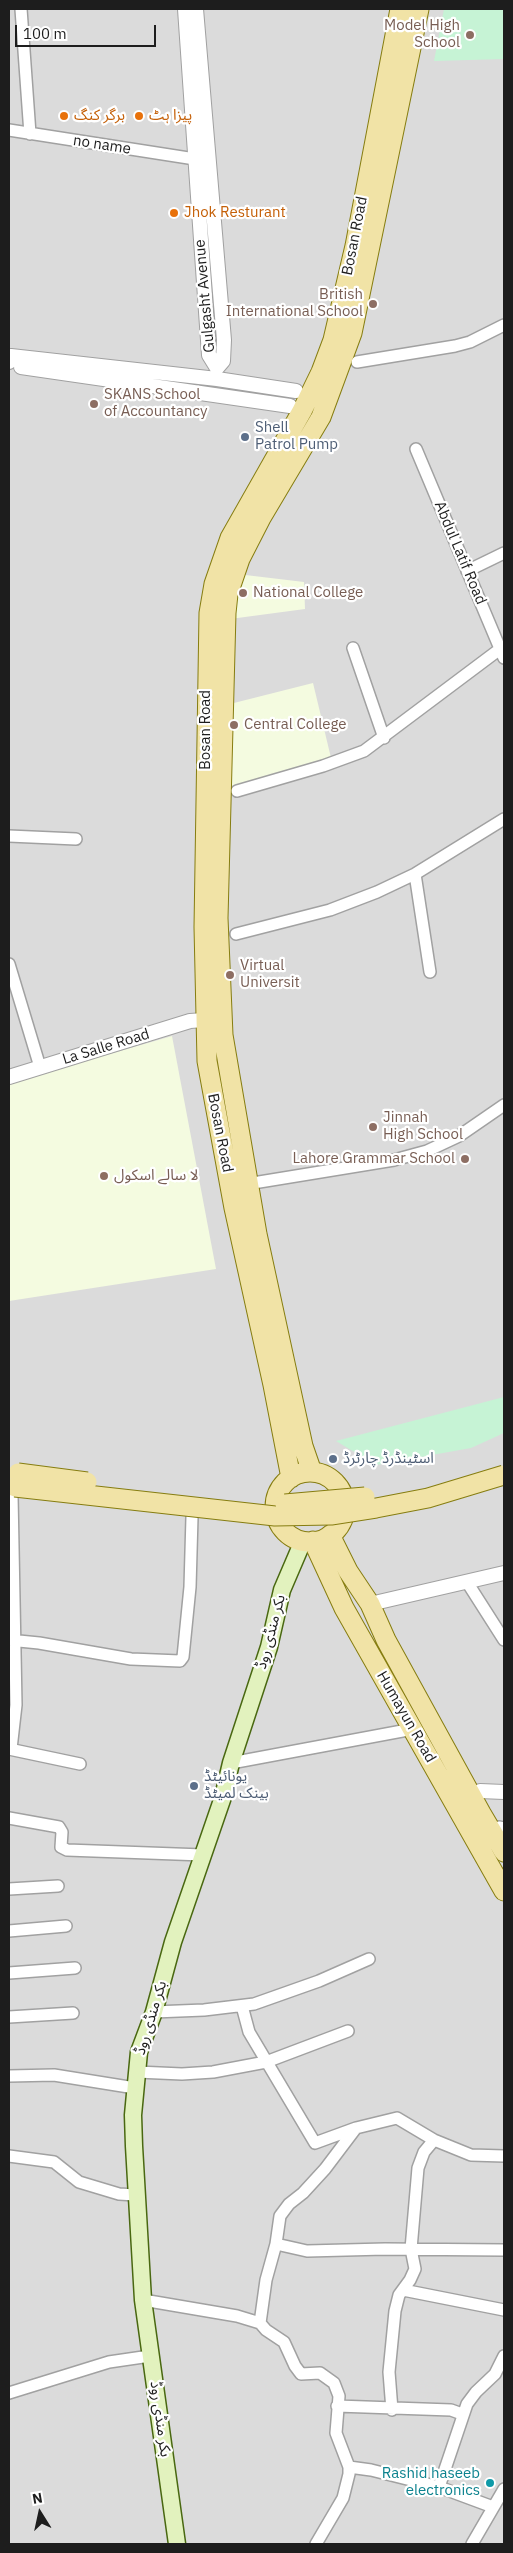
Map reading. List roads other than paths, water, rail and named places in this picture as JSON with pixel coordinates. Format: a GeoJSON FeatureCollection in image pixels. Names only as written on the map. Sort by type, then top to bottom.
{"type":"FeatureCollection","features":[{"type":"Feature","properties":{"kind":"main road","name":"Bosan Road"},"geometry":{"type":"LineString","coordinates":[[290,1478],[273,1385],[234,1208],[207,1062],[204,1020],[209,613],[214,584],[230,538],[302,411],[321,372],[333,340],[354,246],[400,9]]}},
{"type":"Feature","properties":{"kind":"main road","name":"Bosan Road"},"geometry":{"type":"LineString","coordinates":[[312,1472],[303,1446],[247,1184],[225,1051],[218,918],[228,594],[240,559],[261,518],[321,416],[352,333],[419,9]]}},
{"type":"Feature","properties":{"kind":"main road"},"geometry":{"type":"LineString","coordinates":[[9,1472],[200,1498],[275,1504],[336,1501],[379,1495],[469,1477],[504,1465]]}},
{"type":"Feature","properties":{"kind":"main road"},"geometry":{"type":"LineString","coordinates":[[312,1472],[324,1475],[334,1482],[341,1492],[344,1501],[341,1522],[315,1539],[287,1533],[276,1518],[276,1498],[280,1489],[290,1478],[301,1473],[312,1472]]}},
{"type":"Feature","properties":{"kind":"main road"},"geometry":{"type":"LineString","coordinates":[[10,1490],[275,1516],[331,1515],[437,1495],[504,1475]]}},
{"type":"Feature","properties":{"kind":"main road","name":"Humayun Road"},"geometry":{"type":"LineString","coordinates":[[315,1539],[348,1571],[370,1604],[386,1640],[504,1852]]}},
{"type":"Feature","properties":{"kind":"main road","name":"Humayun Road"},"geometry":{"type":"LineString","coordinates":[[315,1539],[344,1608],[504,1891]]}},
{"type":"Feature","properties":{"kind":"main road","name":"بکر منڈی روڈ"},"geometry":{"type":"LineString","coordinates":[[177,2544],[143,2300],[135,2195],[133,2115],[139,2052],[154,2012],[173,1942],[223,1797],[231,1763],[268,1647],[282,1590],[315,1539]]}},
{"type":"Feature","properties":{"kind":"main road"},"geometry":{"type":"LineString","coordinates":[[370,1604],[395,1642],[502,1833]]}},
{"type":"Feature","properties":{"kind":"street"},"geometry":{"type":"LineString","coordinates":[[21,9],[30,134]]}},
{"type":"Feature","properties":{"kind":"street","name":"Gulgasht Avenue"},"geometry":{"type":"LineString","coordinates":[[186,9],[194,159],[209,355],[217,374]]}},
{"type":"Feature","properties":{"kind":"street","name":"Gulgasht Avenue"},"geometry":{"type":"LineString","coordinates":[[196,9],[224,340],[223,361],[217,374]]}},
{"type":"Feature","properties":{"kind":"street","name":"no name"},"geometry":{"type":"LineString","coordinates":[[9,130],[194,159]]}},
{"type":"Feature","properties":{"kind":"street"},"geometry":{"type":"LineString","coordinates":[[357,362],[455,346],[504,325]]}},
{"type":"Feature","properties":{"kind":"street"},"geometry":{"type":"LineString","coordinates":[[9,360],[217,374],[296,391]]}},
{"type":"Feature","properties":{"kind":"street"},"geometry":{"type":"LineString","coordinates":[[9,360],[290,406]]}},
{"type":"Feature","properties":{"kind":"street"},"geometry":{"type":"LineString","coordinates":[[216,394],[217,374]]}},
{"type":"Feature","properties":{"kind":"street","name":"Abdul Latif Road"},"geometry":{"type":"LineString","coordinates":[[416,449],[502,654]]}},
{"type":"Feature","properties":{"kind":"street"},"geometry":{"type":"LineString","coordinates":[[467,571],[504,553]]}},
{"type":"Feature","properties":{"kind":"street"},"geometry":{"type":"LineString","coordinates":[[353,648],[384,738]]}},
{"type":"Feature","properties":{"kind":"street"},"geometry":{"type":"LineString","coordinates":[[236,791],[342,760],[364,751],[502,654]]}},
{"type":"Feature","properties":{"kind":"street"},"geometry":{"type":"LineString","coordinates":[[236,934],[330,910],[415,874],[504,819]]}},
{"type":"Feature","properties":{"kind":"street"},"geometry":{"type":"LineString","coordinates":[[9,836],[76,839]]}},
{"type":"Feature","properties":{"kind":"street"},"geometry":{"type":"LineString","coordinates":[[415,874],[430,972]]}},
{"type":"Feature","properties":{"kind":"street"},"geometry":{"type":"LineString","coordinates":[[9,964],[40,1068]]}},
{"type":"Feature","properties":{"kind":"street","name":"La Salle Road"},"geometry":{"type":"LineString","coordinates":[[9,1077],[190,1021],[204,1020]]}},
{"type":"Feature","properties":{"kind":"street"},"geometry":{"type":"LineString","coordinates":[[247,1184],[394,1160],[427,1151],[459,1136],[504,1105]]}},
{"type":"Feature","properties":{"kind":"street"},"geometry":{"type":"LineString","coordinates":[[10,1490],[11,1640],[16,1705],[10,1749],[80,1764]]}},
{"type":"Feature","properties":{"kind":"street"},"geometry":{"type":"LineString","coordinates":[[11,1640],[131,1659],[180,1661],[183,1657],[190,1587],[192,1517]]}},
{"type":"Feature","properties":{"kind":"street"},"geometry":{"type":"LineString","coordinates":[[370,1604],[504,1572]]}},
{"type":"Feature","properties":{"kind":"street"},"geometry":{"type":"LineString","coordinates":[[467,1582],[504,1640]]}},
{"type":"Feature","properties":{"kind":"street"},"geometry":{"type":"LineString","coordinates":[[231,1763],[413,1729]]}},
{"type":"Feature","properties":{"kind":"street"},"geometry":{"type":"LineString","coordinates":[[480,1791],[504,1792]]}},
{"type":"Feature","properties":{"kind":"street"},"geometry":{"type":"LineString","coordinates":[[9,1818],[59,1827],[62,1832],[61,1848],[67,1850],[203,1855]]}},
{"type":"Feature","properties":{"kind":"street"},"geometry":{"type":"LineString","coordinates":[[9,1889],[58,1886]]}},
{"type":"Feature","properties":{"kind":"street"},"geometry":{"type":"LineString","coordinates":[[9,1931],[66,1926]]}},
{"type":"Feature","properties":{"kind":"street"},"geometry":{"type":"LineString","coordinates":[[154,2012],[242,2006],[270,1999],[319,1982],[369,1959]]}},
{"type":"Feature","properties":{"kind":"street"},"geometry":{"type":"LineString","coordinates":[[9,1973],[75,1968]]}},
{"type":"Feature","properties":{"kind":"street"},"geometry":{"type":"LineString","coordinates":[[242,2006],[249,2032],[315,2143],[356,2128],[397,2118],[434,2140],[471,2155],[504,2156]]}},
{"type":"Feature","properties":{"kind":"street"},"geometry":{"type":"LineString","coordinates":[[9,2017],[73,2012]]}},
{"type":"Feature","properties":{"kind":"street"},"geometry":{"type":"LineString","coordinates":[[9,2076],[54,2074],[136,2080],[213,2072],[266,2062],[348,2031]]}},
{"type":"Feature","properties":{"kind":"street"},"geometry":{"type":"LineString","coordinates":[[260,2323],[266,2280],[276,2244],[280,2216],[289,2204],[303,2193],[325,2169],[356,2128]]}},
{"type":"Feature","properties":{"kind":"street"},"geometry":{"type":"LineString","coordinates":[[392,2410],[390,2363],[395,2311],[402,2290],[414,2269],[411,2249],[418,2168],[424,2152],[434,2140]]}},
{"type":"Feature","properties":{"kind":"street"},"geometry":{"type":"LineString","coordinates":[[9,2156],[54,2162],[79,2182],[119,2194],[135,2195]]}},
{"type":"Feature","properties":{"kind":"street"},"geometry":{"type":"LineString","coordinates":[[276,2244],[307,2251],[504,2250]]}},
{"type":"Feature","properties":{"kind":"street"},"geometry":{"type":"LineString","coordinates":[[402,2290],[504,2310]]}},
{"type":"Feature","properties":{"kind":"street"},"geometry":{"type":"LineString","coordinates":[[143,2300],[237,2316],[260,2323],[266,2330],[284,2342],[294,2366],[301,2374],[320,2373],[334,2383],[339,2396],[336,2433],[349,2467],[343,2498],[316,2544]]}},
{"type":"Feature","properties":{"kind":"street"},"geometry":{"type":"LineString","coordinates":[[9,2393],[109,2362],[150,2356]]}},
{"type":"Feature","properties":{"kind":"street"},"geometry":{"type":"LineString","coordinates":[[439,2487],[462,2414],[476,2392],[495,2374],[504,2356]]}},
{"type":"Feature","properties":{"kind":"street"},"geometry":{"type":"LineString","coordinates":[[337,2406],[392,2410],[451,2410],[462,2414]]}},
{"type":"Feature","properties":{"kind":"street"},"geometry":{"type":"LineString","coordinates":[[349,2467],[371,2470],[439,2487],[493,2507]]}},
{"type":"Feature","properties":{"kind":"street"},"geometry":{"type":"LineString","coordinates":[[472,2544],[504,2489]]}},
{"type":"Feature","properties":{"kind":"place","name":"Model High School"},"geometry":{"type":"Point","coordinates":[470,35]}},
{"type":"Feature","properties":{"kind":"place","name":"برگر کنگ"},"geometry":{"type":"Point","coordinates":[64,116]}},
{"type":"Feature","properties":{"kind":"place","name":"پیزا ہٹ"},"geometry":{"type":"Point","coordinates":[139,116]}},
{"type":"Feature","properties":{"kind":"place","name":"Jhok Resturant"},"geometry":{"type":"Point","coordinates":[174,213]}},
{"type":"Feature","properties":{"kind":"place","name":"British International School"},"geometry":{"type":"Point","coordinates":[373,304]}},
{"type":"Feature","properties":{"kind":"place","name":"SKANS School of Accountancy"},"geometry":{"type":"Point","coordinates":[94,404]}},
{"type":"Feature","properties":{"kind":"place","name":"Shell Patrol Pump"},"geometry":{"type":"Point","coordinates":[245,437]}},
{"type":"Feature","properties":{"kind":"place","name":"National College"},"geometry":{"type":"Point","coordinates":[243,593]}},
{"type":"Feature","properties":{"kind":"place","name":"Central College"},"geometry":{"type":"Point","coordinates":[234,725]}},
{"type":"Feature","properties":{"kind":"place","name":"Virtual Universit"},"geometry":{"type":"Point","coordinates":[230,975]}},
{"type":"Feature","properties":{"kind":"place","name":"Jinnah High School"},"geometry":{"type":"Point","coordinates":[373,1127]}},
{"type":"Feature","properties":{"kind":"place","name":"Lahore Grammar School"},"geometry":{"type":"Point","coordinates":[465,1159]}},
{"type":"Feature","properties":{"kind":"place","name":"لا سالے اسکول"},"geometry":{"type":"Point","coordinates":[104,1176]}},
{"type":"Feature","properties":{"kind":"place","name":"اسٹینڈرڈ چارٹرڈ"},"geometry":{"type":"Point","coordinates":[333,1459]}},
{"type":"Feature","properties":{"kind":"place","name":"یونائیٹڈ بینک لمیٹڈ"},"geometry":{"type":"Point","coordinates":[194,1786]}},
{"type":"Feature","properties":{"kind":"place","name":"Rashid haseeb electronics"},"geometry":{"type":"Point","coordinates":[490,2483]}}]}
